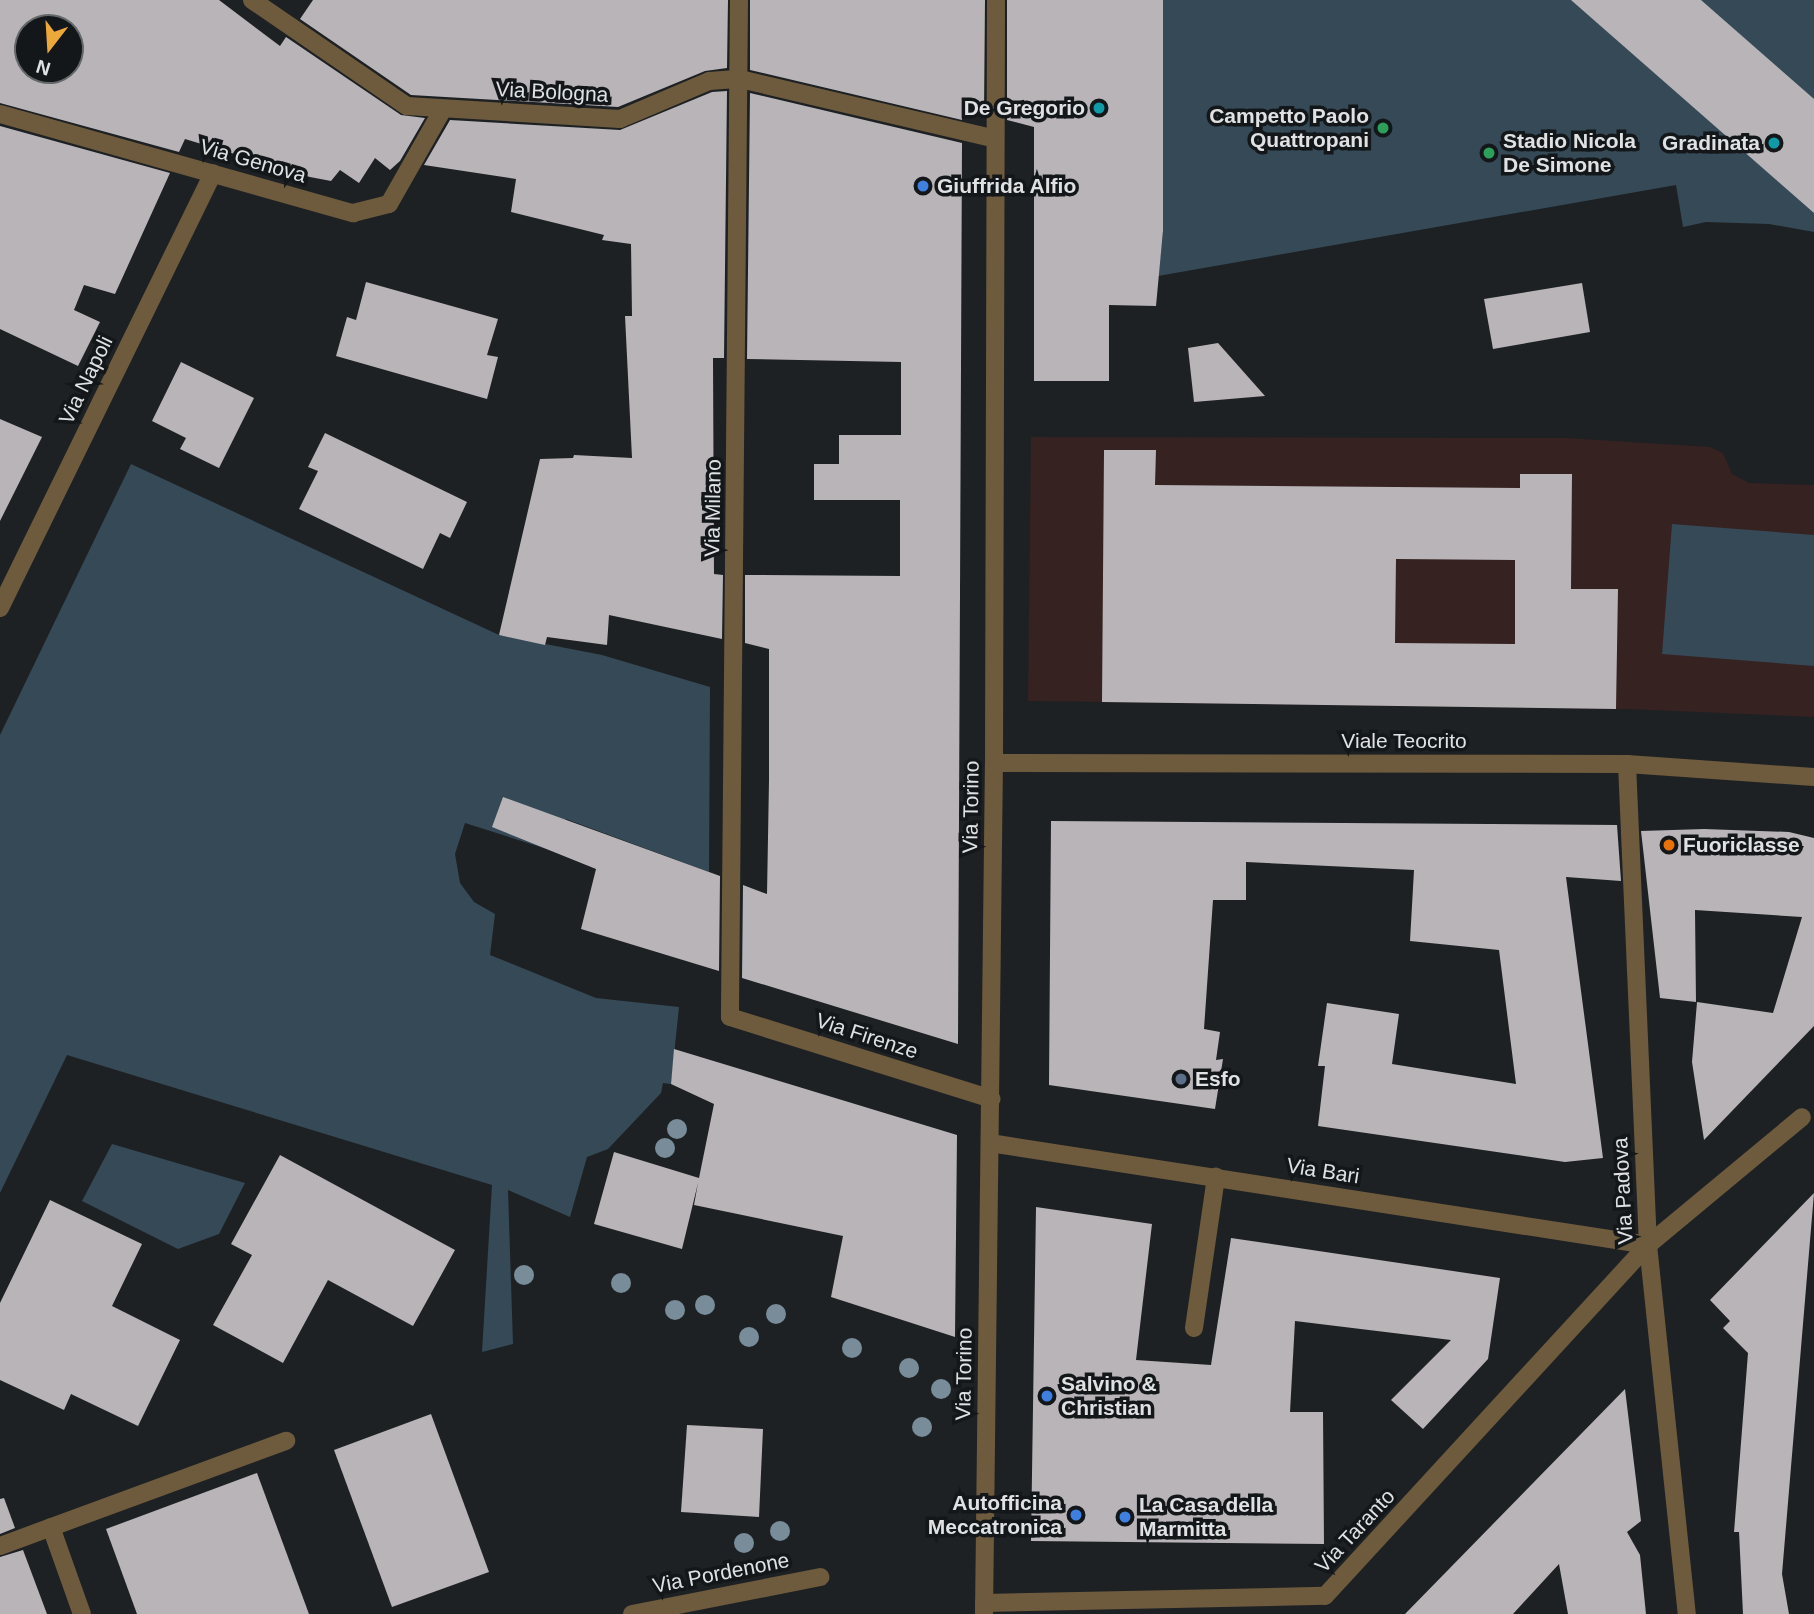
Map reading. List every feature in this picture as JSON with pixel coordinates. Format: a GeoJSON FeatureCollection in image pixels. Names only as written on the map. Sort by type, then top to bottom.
{"type":"FeatureCollection","features":[{"type":"Feature","properties":{"kind":"street","name":"Via Bologna"},"geometry":{"type":"LineString","coordinates":[[252,0],[408,106],[620,119],[709,81],[740,79],[995,139]]}},
{"type":"Feature","properties":{"kind":"street","name":"Via Milano"},"geometry":{"type":"LineString","coordinates":[[730,1017],[739,0]]}},
{"type":"Feature","properties":{"kind":"street","name":"Via Torino"},"geometry":{"type":"LineString","coordinates":[[984,1609],[994,763],[996,0]]}},
{"type":"Feature","properties":{"kind":"street","name":"Via Genova"},"geometry":{"type":"LineString","coordinates":[[0,114],[353,213],[390,204],[443,109]]}},
{"type":"Feature","properties":{"kind":"street","name":"Via Napoli"},"geometry":{"type":"LineString","coordinates":[[0,608],[213,173]]}},
{"type":"Feature","properties":{"kind":"street","name":"Viale Teocrito"},"geometry":{"type":"LineString","coordinates":[[994,763],[1627,764],[1814,777]]}},
{"type":"Feature","properties":{"kind":"street","name":"Via Padova"},"geometry":{"type":"LineString","coordinates":[[1627,764],[1648,1245],[1687,1614]]}},
{"type":"Feature","properties":{"kind":"street","name":"Via Firenze"},"geometry":{"type":"LineString","coordinates":[[730,1017],[991,1099]]}},
{"type":"Feature","properties":{"kind":"street","name":"Via Taranto"},"geometry":{"type":"LineString","coordinates":[[984,1609],[1325,1596],[1648,1245],[1802,1117]]}},
{"type":"Feature","properties":{"kind":"street","name":"Via Bari"},"geometry":{"type":"LineString","coordinates":[[990,1143],[1648,1245]]}},
{"type":"Feature","properties":{"kind":"street"},"geometry":{"type":"LineString","coordinates":[[1194,1328],[1216,1177]]}},
{"type":"Feature","properties":{"kind":"street"},"geometry":{"type":"LineString","coordinates":[[0,1546],[286,1441]]}},
{"type":"Feature","properties":{"kind":"street"},"geometry":{"type":"LineString","coordinates":[[51,1527],[82,1614]]}},
{"type":"Feature","properties":{"kind":"street","name":"Via Pordenone"},"geometry":{"type":"LineString","coordinates":[[632,1614],[820,1577]]}},
{"type":"Feature","properties":{"kind":"shaded area","name":"Stadio Nicola De Simone"},"geometry":{"type":"Polygon","coordinates":[[[1163,0],[1814,0],[1814,232],[1769,224],[1706,222],[1683,227],[1676,185],[1158,276],[1163,233],[1163,0]]]}},
{"type":"Feature","properties":{"kind":"shaded area"},"geometry":{"type":"Polygon","coordinates":[[[1031,437],[1566,438],[1710,447],[1723,453],[1732,474],[1749,483],[1814,485],[1814,717],[1628,709],[1028,701],[1031,437]]]}},
{"type":"Feature","properties":{"kind":"shaded area"},"geometry":{"type":"Polygon","coordinates":[[[131,464],[499,635],[602,655],[710,687],[709,872],[566,819],[553,851],[465,823],[455,854],[460,883],[474,902],[495,914],[490,955],[596,998],[679,1007],[671,1084],[663,1083],[661,1093],[608,1149],[587,1157],[570,1217],[508,1190],[513,1344],[482,1352],[492,1185],[67,1055],[0,1193],[0,735],[131,464]]]}},
{"type":"Feature","properties":{"kind":"shaded area"},"geometry":{"type":"Polygon","coordinates":[[[1672,524],[1814,535],[1814,666],[1662,654],[1672,524]]]}},
{"type":"Feature","properties":{"kind":"shaded area"},"geometry":{"type":"Polygon","coordinates":[[[112,1144],[245,1183],[219,1234],[178,1249],[82,1201],[112,1144]]]}},
{"type":"Feature","properties":{"kind":"building"},"geometry":{"type":"Polygon","coordinates":[[[0,0],[219,0],[280,46],[286,37],[401,115],[425,118],[400,161],[390,170],[375,158],[359,183],[340,170],[331,181],[310,177],[185,139],[179,152],[0,103],[0,0]]]}},
{"type":"Feature","properties":{"kind":"building"},"geometry":{"type":"Polygon","coordinates":[[[313,0],[728,0],[727,68],[705,71],[618,107],[411,95],[300,19],[313,0]]]}},
{"type":"Feature","properties":{"kind":"building"},"geometry":{"type":"Polygon","coordinates":[[[750,0],[985,0],[984,114],[962,109],[962,120],[750,70],[750,0]]]}},
{"type":"Feature","properties":{"kind":"building"},"geometry":{"type":"Polygon","coordinates":[[[1007,0],[1163,0],[1163,231],[1156,306],[1109,305],[1109,381],[1034,381],[1034,127],[1007,120],[1007,0]]]}},
{"type":"Feature","properties":{"kind":"building","name":"Gradinata"},"geometry":{"type":"Polygon","coordinates":[[[1571,0],[1701,0],[1814,99],[1814,213],[1571,0]]]}},
{"type":"Feature","properties":{"kind":"building"},"geometry":{"type":"Polygon","coordinates":[[[727,91],[724,358],[713,358],[714,574],[723,575],[722,639],[609,615],[607,645],[547,637],[545,645],[499,635],[540,459],[573,458],[574,455],[632,458],[625,316],[632,316],[631,244],[602,240],[604,235],[511,212],[516,179],[424,165],[450,120],[620,130],[712,92],[727,91]]]}},
{"type":"Feature","properties":{"kind":"building"},"geometry":{"type":"Polygon","coordinates":[[[750,93],[962,143],[958,1044],[742,978],[743,885],[767,894],[769,780],[769,649],[745,643],[745,575],[900,576],[900,500],[814,500],[814,464],[839,464],[839,435],[901,435],[901,362],[747,359],[750,93]]]}},
{"type":"Feature","properties":{"kind":"building"},"geometry":{"type":"Polygon","coordinates":[[[0,126],[170,173],[115,294],[84,285],[74,310],[100,322],[78,366],[0,329],[0,126]]]}},
{"type":"Feature","properties":{"kind":"building"},"geometry":{"type":"Polygon","coordinates":[[[366,282],[498,319],[487,355],[498,357],[487,399],[336,356],[347,317],[356,320],[366,282]]]}},
{"type":"Feature","properties":{"kind":"building"},"geometry":{"type":"Polygon","coordinates":[[[1582,283],[1590,332],[1493,349],[1484,299],[1582,283]]]}},
{"type":"Feature","properties":{"kind":"building"},"geometry":{"type":"Polygon","coordinates":[[[1218,343],[1265,396],[1194,402],[1188,348],[1218,343]]]}},
{"type":"Feature","properties":{"kind":"building"},"geometry":{"type":"Polygon","coordinates":[[[181,362],[254,398],[219,468],[180,449],[186,438],[152,421],[181,362]]]}},
{"type":"Feature","properties":{"kind":"building"},"geometry":{"type":"Polygon","coordinates":[[[0,419],[42,437],[0,521],[0,419]]]}},
{"type":"Feature","properties":{"kind":"building"},"geometry":{"type":"Polygon","coordinates":[[[325,433],[467,502],[450,538],[440,533],[423,569],[299,509],[318,471],[308,467],[325,433]]]}},
{"type":"Feature","properties":{"kind":"building"},"geometry":{"type":"Polygon","coordinates":[[[1104,450],[1156,450],[1155,485],[1520,488],[1520,474],[1572,474],[1571,589],[1618,589],[1616,709],[1102,702],[1104,450]],[[1396,559],[1395,643],[1515,644],[1515,560],[1396,559]]]}},
{"type":"Feature","properties":{"kind":"building"},"geometry":{"type":"Polygon","coordinates":[[[503,797],[720,876],[719,971],[581,929],[596,869],[492,827],[503,797]]]}},
{"type":"Feature","properties":{"kind":"building"},"geometry":{"type":"Polygon","coordinates":[[[1051,821],[1617,825],[1621,881],[1566,877],[1603,1158],[1565,1162],[1318,1126],[1325,1066],[1318,1066],[1327,1003],[1399,1014],[1392,1064],[1516,1084],[1499,950],[1410,941],[1414,870],[1246,862],[1246,900],[1213,900],[1204,1029],[1220,1032],[1216,1060],[1223,1059],[1215,1109],[1049,1085],[1051,821]]]}},
{"type":"Feature","properties":{"kind":"building"},"geometry":{"type":"Polygon","coordinates":[[[1704,829],[1789,832],[1814,838],[1814,1026],[1704,1140],[1692,1062],[1697,1002],[1773,1013],[1802,917],[1695,910],[1696,1002],[1660,998],[1641,831],[1704,829]]]}},
{"type":"Feature","properties":{"kind":"building"},"geometry":{"type":"Polygon","coordinates":[[[674,1049],[957,1135],[955,1337],[831,1297],[843,1236],[694,1205],[698,1183],[682,1249],[594,1224],[614,1152],[699,1178],[714,1104],[671,1084],[674,1049]]]}},
{"type":"Feature","properties":{"kind":"building"},"geometry":{"type":"Polygon","coordinates":[[[280,1155],[455,1250],[413,1326],[328,1280],[283,1363],[213,1325],[252,1255],[231,1244],[280,1155]]]}},
{"type":"Feature","properties":{"kind":"building"},"geometry":{"type":"Polygon","coordinates":[[[1814,1193],[1782,1574],[1789,1614],[1743,1614],[1739,1532],[1734,1532],[1748,1353],[1723,1328],[1730,1321],[1710,1300],[1814,1193]]]}},
{"type":"Feature","properties":{"kind":"building"},"geometry":{"type":"Polygon","coordinates":[[[50,1200],[142,1244],[112,1306],[180,1340],[138,1426],[71,1394],[64,1410],[0,1380],[0,1303],[50,1200]]]}},
{"type":"Feature","properties":{"kind":"building"},"geometry":{"type":"Polygon","coordinates":[[[1036,1207],[1152,1224],[1136,1360],[1211,1365],[1231,1238],[1500,1278],[1488,1359],[1423,1429],[1391,1400],[1451,1340],[1295,1321],[1290,1412],[1323,1412],[1324,1544],[1031,1541],[1036,1207]]]}},
{"type":"Feature","properties":{"kind":"building"},"geometry":{"type":"Polygon","coordinates":[[[1625,1389],[1641,1521],[1627,1532],[1640,1555],[1646,1614],[1568,1614],[1559,1564],[1513,1614],[1405,1614],[1625,1389]]]}},
{"type":"Feature","properties":{"kind":"building"},"geometry":{"type":"Polygon","coordinates":[[[431,1414],[489,1572],[392,1607],[334,1450],[431,1414]]]}},
{"type":"Feature","properties":{"kind":"building"},"geometry":{"type":"Polygon","coordinates":[[[687,1425],[763,1429],[759,1517],[681,1512],[687,1425]]]}},
{"type":"Feature","properties":{"kind":"building"},"geometry":{"type":"Polygon","coordinates":[[[257,1473],[309,1614],[137,1614],[106,1529],[257,1473]]]}},
{"type":"Feature","properties":{"kind":"building"},"geometry":{"type":"Polygon","coordinates":[[[4,1498],[15,1528],[0,1534],[0,1499],[4,1498]]]}},
{"type":"Feature","properties":{"kind":"building"},"geometry":{"type":"Polygon","coordinates":[[[23,1550],[47,1614],[0,1614],[0,1557],[23,1550]]]}},
{"type":"Feature","properties":{"kind":"place","name":"De Gregorio"},"geometry":{"type":"Point","coordinates":[1099,108]}},
{"type":"Feature","properties":{"kind":"place","name":"Campetto Paolo Quattropani"},"geometry":{"type":"Point","coordinates":[1383,128]}},
{"type":"Feature","properties":{"kind":"place","name":"Gradinata"},"geometry":{"type":"Point","coordinates":[1774,143]}},
{"type":"Feature","properties":{"kind":"place","name":"Stadio Nicola De Simone"},"geometry":{"type":"Point","coordinates":[1489,153]}},
{"type":"Feature","properties":{"kind":"place","name":"Giuffrida Alfio"},"geometry":{"type":"Point","coordinates":[923,186]}},
{"type":"Feature","properties":{"kind":"place","name":"Fuoriclasse"},"geometry":{"type":"Point","coordinates":[1669,845]}},
{"type":"Feature","properties":{"kind":"place","name":"Esfo"},"geometry":{"type":"Point","coordinates":[1181,1079]}},
{"type":"Feature","properties":{"kind":"place","name":"Salvino & Christian"},"geometry":{"type":"Point","coordinates":[1047,1396]}},
{"type":"Feature","properties":{"kind":"place","name":"Autofficina Meccatronica"},"geometry":{"type":"Point","coordinates":[1076,1515]}},
{"type":"Feature","properties":{"kind":"place","name":"La Casa della Marmitta"},"geometry":{"type":"Point","coordinates":[1125,1517]}}]}
